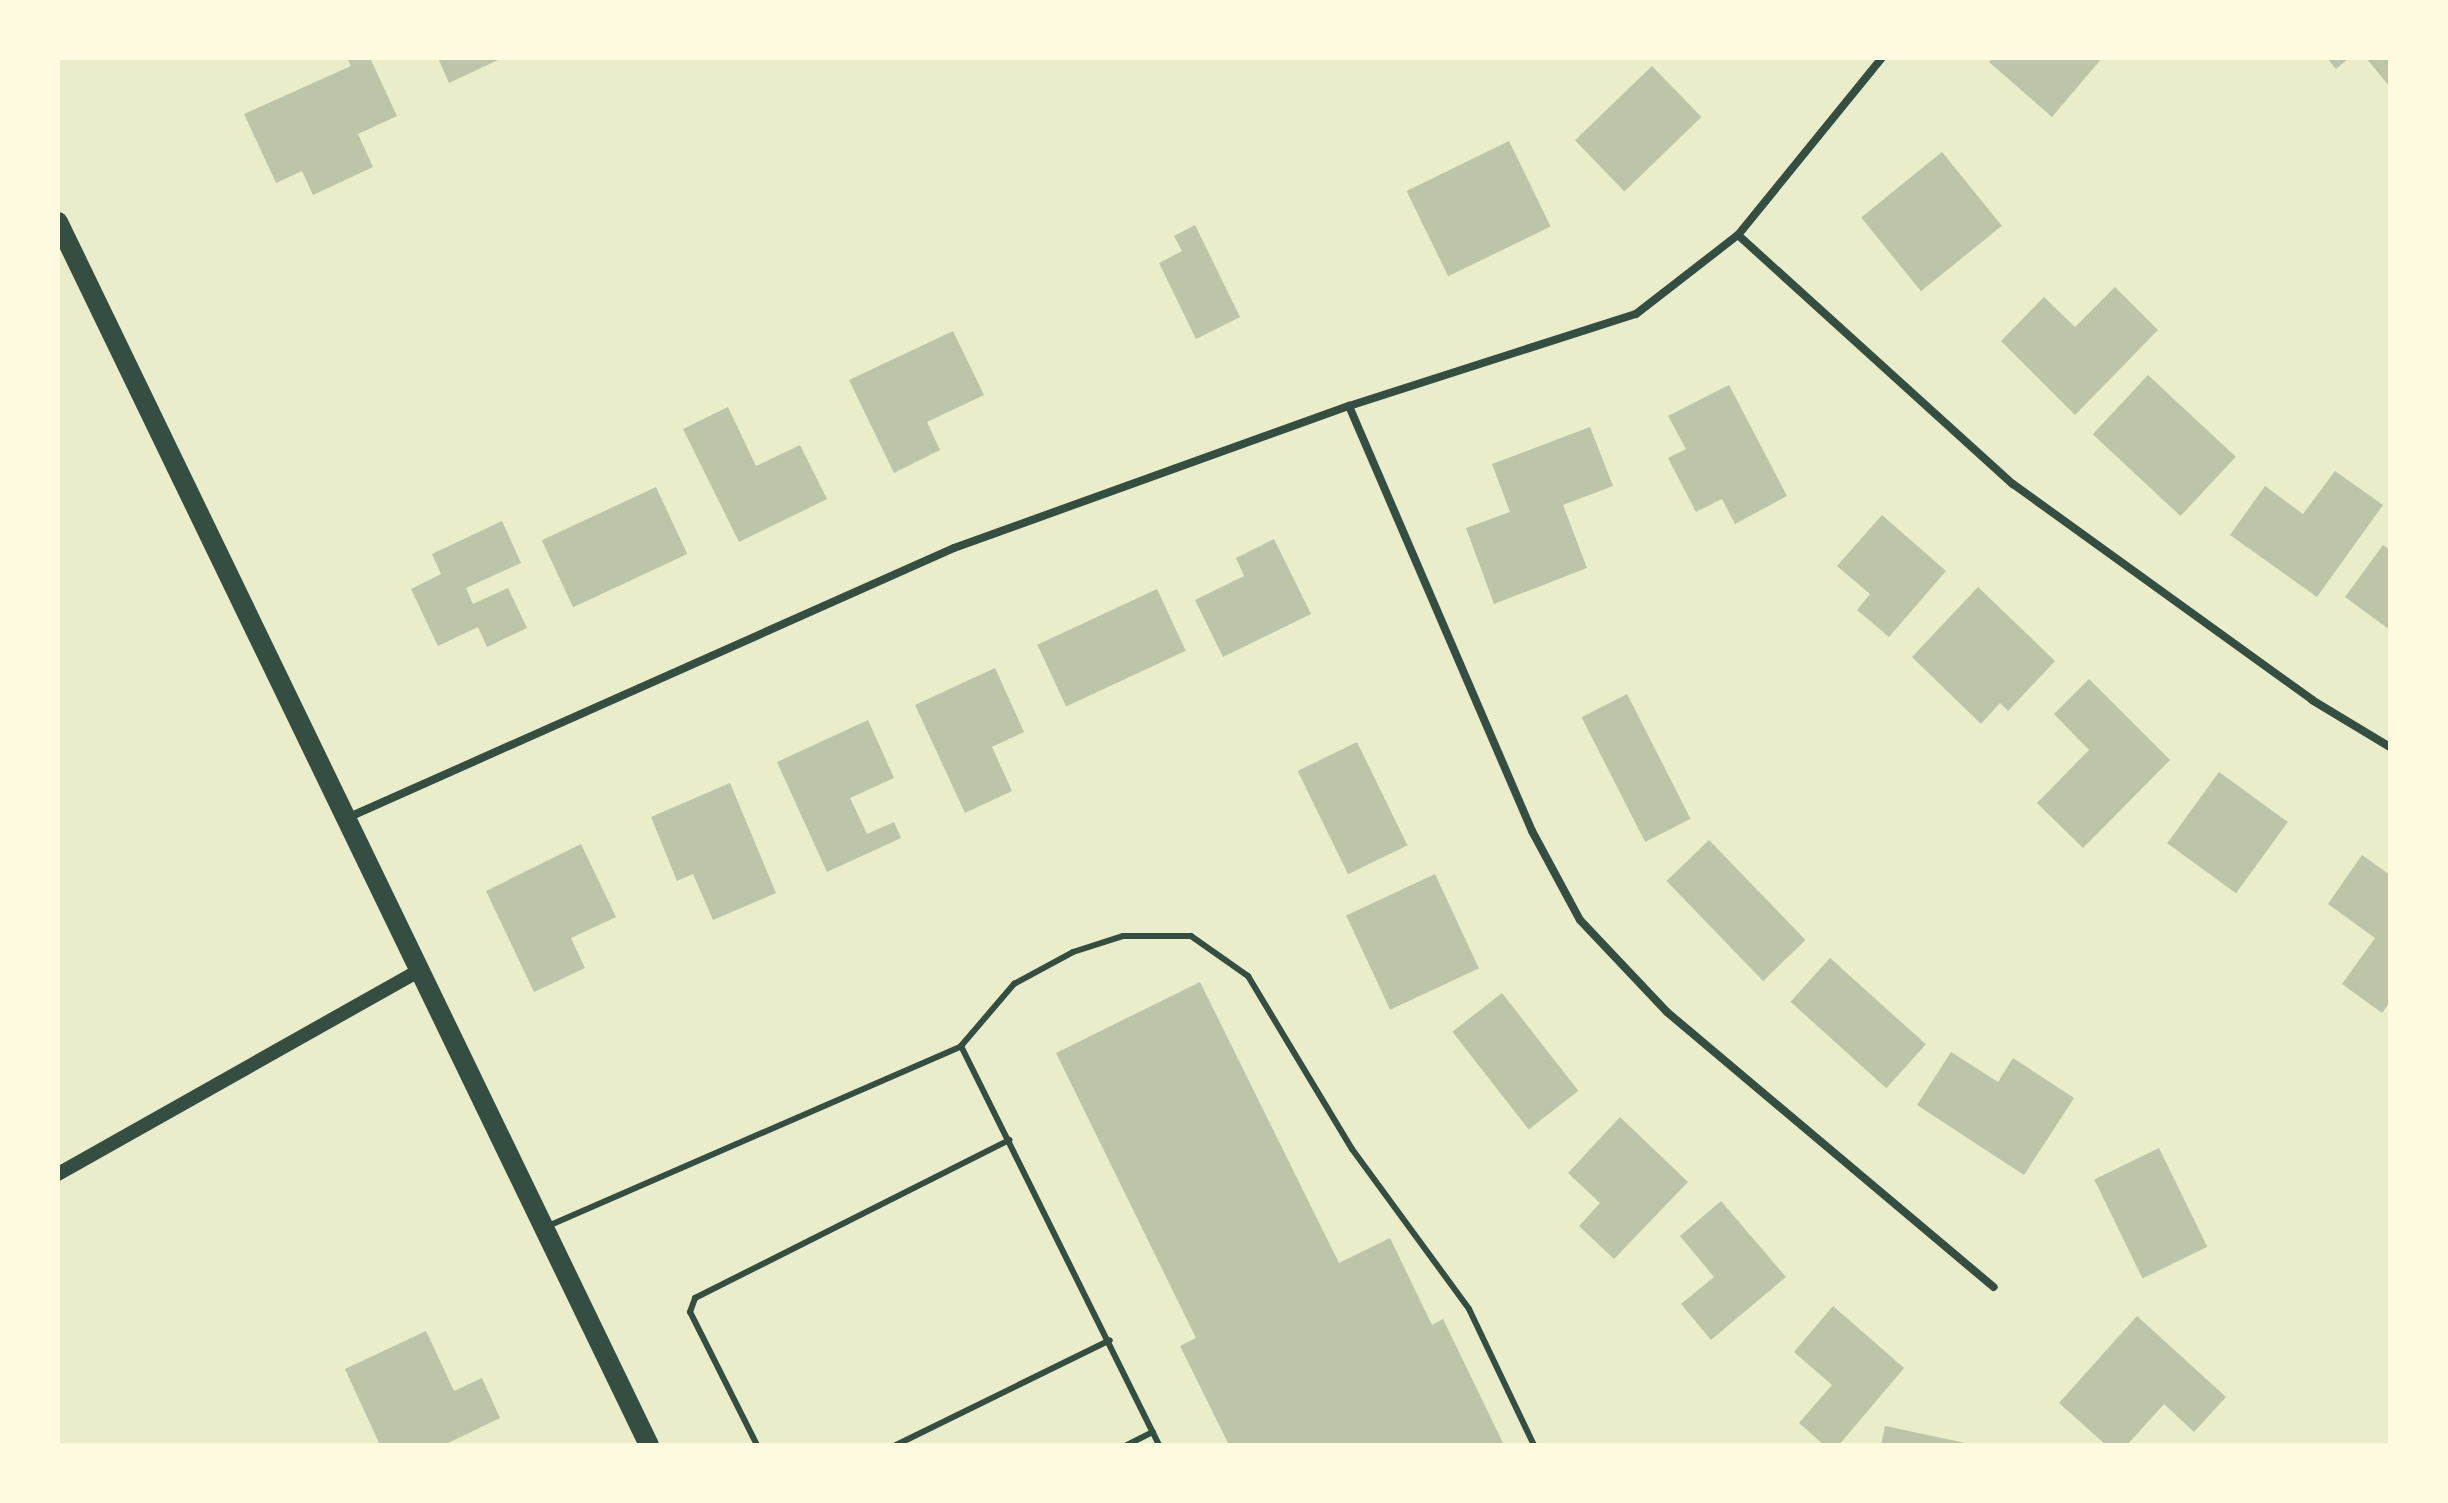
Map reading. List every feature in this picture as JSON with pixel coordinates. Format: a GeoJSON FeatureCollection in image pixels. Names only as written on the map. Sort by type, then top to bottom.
{"type":"FeatureCollection","features":[{"type":"Feature","properties":{"kind":"main road"},"geometry":{"type":"LineString","coordinates":[[58,222],[649,1445]]}},
{"type":"Feature","properties":{"kind":"street"},"geometry":{"type":"LineString","coordinates":[[346,818],[954,548],[1349,406],[1636,314],[1738,235],[1882,58]]}},
{"type":"Feature","properties":{"kind":"street"},"geometry":{"type":"LineString","coordinates":[[1738,235],[2013,484],[2312,700],[2390,747]]}},
{"type":"Feature","properties":{"kind":"street"},"geometry":{"type":"LineString","coordinates":[[1349,406],[1532,831],[1580,920],[1667,1012],[1994,1287]]}},
{"type":"Feature","properties":{"kind":"street"},"geometry":{"type":"LineString","coordinates":[[58,1174],[420,970]]}},
{"type":"Feature","properties":{"kind":"lane"},"geometry":{"type":"LineString","coordinates":[[544,1228],[961,1046],[1014,984],[1073,952],[1123,936],[1191,936],[1248,976],[1352,1149],[1469,1309],[1534,1445]]}},
{"type":"Feature","properties":{"kind":"lane"},"geometry":{"type":"LineString","coordinates":[[961,1046],[1110,1340],[1159,1445]]}},
{"type":"Feature","properties":{"kind":"lane"},"geometry":{"type":"LineString","coordinates":[[757,1445],[690,1312],[695,1298],[1009,1140]]}},
{"type":"Feature","properties":{"kind":"lane"},"geometry":{"type":"LineString","coordinates":[[896,1445],[1110,1340]]}},
{"type":"Feature","properties":{"kind":"lane"},"geometry":{"type":"LineString","coordinates":[[1127,1445],[1153,1432]]}},
{"type":"Feature","properties":{"kind":"building"},"geometry":{"type":"Polygon","coordinates":[[[347,58],[370,58],[397,116],[358,134],[373,167],[313,195],[302,171],[276,183],[244,114],[351,66],[347,58]]]}},
{"type":"Feature","properties":{"kind":"building"},"geometry":{"type":"Polygon","coordinates":[[[438,58],[502,58],[449,83],[438,58]]]}},
{"type":"Feature","properties":{"kind":"building"},"geometry":{"type":"Polygon","coordinates":[[[1993,58],[2102,58],[2052,117],[1989,62],[1993,58]]]}},
{"type":"Feature","properties":{"kind":"building"},"geometry":{"type":"Polygon","coordinates":[[[2327,58],[2349,58],[2336,69],[2327,58]]]}},
{"type":"Feature","properties":{"kind":"building"},"geometry":{"type":"Polygon","coordinates":[[[2366,58],[2390,58],[2390,87],[2366,58]]]}},
{"type":"Feature","properties":{"kind":"building"},"geometry":{"type":"Polygon","coordinates":[[[1652,66],[1701,117],[1624,191],[1575,140],[1652,66]]]}},
{"type":"Feature","properties":{"kind":"building"},"geometry":{"type":"Polygon","coordinates":[[[1509,141],[1551,226],[1448,276],[1407,191],[1509,141]]]}},
{"type":"Feature","properties":{"kind":"building"},"geometry":{"type":"Polygon","coordinates":[[[1942,152],[2002,226],[1921,291],[1861,217],[1942,152]]]}},
{"type":"Feature","properties":{"kind":"building"},"geometry":{"type":"Polygon","coordinates":[[[1195,225],[1240,317],[1196,339],[1159,263],[1182,251],[1174,236],[1195,225]]]}},
{"type":"Feature","properties":{"kind":"building"},"geometry":{"type":"Polygon","coordinates":[[[2115,287],[2158,330],[2075,415],[2001,341],[2044,297],[2075,327],[2115,287]]]}},
{"type":"Feature","properties":{"kind":"building"},"geometry":{"type":"Polygon","coordinates":[[[953,331],[984,395],[927,422],[940,450],[894,473],[849,380],[953,331]]]}},
{"type":"Feature","properties":{"kind":"building"},"geometry":{"type":"Polygon","coordinates":[[[2148,375],[2236,457],[2181,516],[2093,434],[2148,375]]]}},
{"type":"Feature","properties":{"kind":"building"},"geometry":{"type":"Polygon","coordinates":[[[1729,385],[1787,496],[1735,524],[1722,499],[1696,512],[1668,458],[1686,449],[1668,416],[1729,385]]]}},
{"type":"Feature","properties":{"kind":"building"},"geometry":{"type":"Polygon","coordinates":[[[728,407],[756,466],[800,445],[827,499],[739,542],[683,429],[728,407]]]}},
{"type":"Feature","properties":{"kind":"building"},"geometry":{"type":"Polygon","coordinates":[[[1590,427],[1613,486],[1563,505],[1587,568],[1494,604],[1466,528],[1510,512],[1492,464],[1590,427]]]}},
{"type":"Feature","properties":{"kind":"building"},"geometry":{"type":"Polygon","coordinates":[[[2335,471],[2383,505],[2317,597],[2230,535],[2265,486],[2303,514],[2335,471]]]}},
{"type":"Feature","properties":{"kind":"building"},"geometry":{"type":"Polygon","coordinates":[[[656,487],[687,554],[573,607],[542,540],[656,487]]]}},
{"type":"Feature","properties":{"kind":"building"},"geometry":{"type":"Polygon","coordinates":[[[1882,515],[1946,571],[1889,637],[1857,610],[1870,594],[1837,566],[1882,515]]]}},
{"type":"Feature","properties":{"kind":"building"},"geometry":{"type":"Polygon","coordinates":[[[502,521],[521,563],[466,588],[473,604],[508,588],[527,628],[487,647],[478,627],[438,646],[411,589],[441,574],[432,554],[502,521]]]}},
{"type":"Feature","properties":{"kind":"building"},"geometry":{"type":"Polygon","coordinates":[[[1274,539],[1311,614],[1223,657],[1195,600],[1244,576],[1236,558],[1274,539]]]}},
{"type":"Feature","properties":{"kind":"building"},"geometry":{"type":"Polygon","coordinates":[[[2383,545],[2390,550],[2390,630],[2345,597],[2383,545]]]}},
{"type":"Feature","properties":{"kind":"building"},"geometry":{"type":"Polygon","coordinates":[[[1978,587],[2055,661],[2008,711],[2000,703],[1981,724],[1912,657],[1978,587]]]}},
{"type":"Feature","properties":{"kind":"building"},"geometry":{"type":"Polygon","coordinates":[[[1157,589],[1186,651],[1066,706],[1037,645],[1157,589]]]}},
{"type":"Feature","properties":{"kind":"building"},"geometry":{"type":"Polygon","coordinates":[[[995,668],[1024,732],[992,747],[1012,791],[965,813],[915,705],[995,668]]]}},
{"type":"Feature","properties":{"kind":"building"},"geometry":{"type":"Polygon","coordinates":[[[2089,679],[2170,760],[2083,848],[2037,803],[2089,750],[2054,714],[2089,679]]]}},
{"type":"Feature","properties":{"kind":"building"},"geometry":{"type":"Polygon","coordinates":[[[1627,694],[1691,819],[1645,842],[1582,717],[1627,694]]]}},
{"type":"Feature","properties":{"kind":"building"},"geometry":{"type":"Polygon","coordinates":[[[868,720],[894,778],[850,798],[867,834],[894,822],[901,838],[827,872],[777,762],[868,720]]]}},
{"type":"Feature","properties":{"kind":"building"},"geometry":{"type":"Polygon","coordinates":[[[1357,742],[1407,845],[1348,874],[1298,771],[1357,742]]]}},
{"type":"Feature","properties":{"kind":"building"},"geometry":{"type":"Polygon","coordinates":[[[2219,772],[2288,822],[2236,893],[2167,843],[2219,772]]]}},
{"type":"Feature","properties":{"kind":"building"},"geometry":{"type":"Polygon","coordinates":[[[730,783],[776,893],[713,920],[693,874],[677,881],[651,817],[730,783]]]}},
{"type":"Feature","properties":{"kind":"building"},"geometry":{"type":"Polygon","coordinates":[[[1709,840],[1806,940],[1763,981],[1667,881],[1709,840]]]}},
{"type":"Feature","properties":{"kind":"building"},"geometry":{"type":"Polygon","coordinates":[[[581,844],[616,917],[571,938],[585,968],[534,992],[486,891],[581,844]]]}},
{"type":"Feature","properties":{"kind":"building"},"geometry":{"type":"Polygon","coordinates":[[[2362,855],[2390,875],[2390,1002],[2382,1013],[2342,984],[2375,938],[2328,904],[2362,855]]]}},
{"type":"Feature","properties":{"kind":"building"},"geometry":{"type":"Polygon","coordinates":[[[1435,874],[1479,968],[1390,1010],[1346,915],[1435,874]]]}},
{"type":"Feature","properties":{"kind":"building"},"geometry":{"type":"Polygon","coordinates":[[[1830,958],[1926,1044],[1886,1088],[1791,1002],[1830,958]]]}},
{"type":"Feature","properties":{"kind":"building"},"geometry":{"type":"Polygon","coordinates":[[[1200,982],[1339,1263],[1390,1238],[1432,1325],[1443,1319],[1504,1445],[1229,1445],[1180,1346],[1196,1338],[1056,1053],[1200,982]]]}},
{"type":"Feature","properties":{"kind":"building"},"geometry":{"type":"Polygon","coordinates":[[[1502,993],[1578,1091],[1529,1130],[1452,1032],[1502,993]]]}},
{"type":"Feature","properties":{"kind":"building"},"geometry":{"type":"Polygon","coordinates":[[[1951,1052],[1998,1082],[2013,1058],[2074,1098],[2024,1175],[1917,1105],[1951,1052]]]}},
{"type":"Feature","properties":{"kind":"building"},"geometry":{"type":"Polygon","coordinates":[[[1620,1117],[1688,1182],[1614,1259],[1579,1226],[1600,1203],[1568,1173],[1620,1117]]]}},
{"type":"Feature","properties":{"kind":"building"},"geometry":{"type":"Polygon","coordinates":[[[2159,1148],[2207,1247],[2143,1278],[2094,1180],[2159,1148]]]}},
{"type":"Feature","properties":{"kind":"building"},"geometry":{"type":"Polygon","coordinates":[[[1721,1201],[1786,1277],[1711,1340],[1681,1304],[1714,1277],[1680,1236],[1721,1201]]]}},
{"type":"Feature","properties":{"kind":"building"},"geometry":{"type":"Polygon","coordinates":[[[1833,1306],[1904,1368],[1839,1445],[1824,1445],[1799,1423],[1832,1385],[1794,1352],[1833,1306]]]}},
{"type":"Feature","properties":{"kind":"building"},"geometry":{"type":"Polygon","coordinates":[[[2137,1316],[2226,1397],[2194,1432],[2164,1404],[2127,1445],[2106,1445],[2059,1403],[2137,1316]]]}},
{"type":"Feature","properties":{"kind":"building"},"geometry":{"type":"Polygon","coordinates":[[[426,1331],[454,1391],[482,1378],[500,1418],[444,1445],[380,1445],[345,1369],[426,1331]]]}},
{"type":"Feature","properties":{"kind":"building"},"geometry":{"type":"Polygon","coordinates":[[[1885,1426],[1970,1444],[1970,1445],[1881,1445],[1885,1426]]]}}]}
